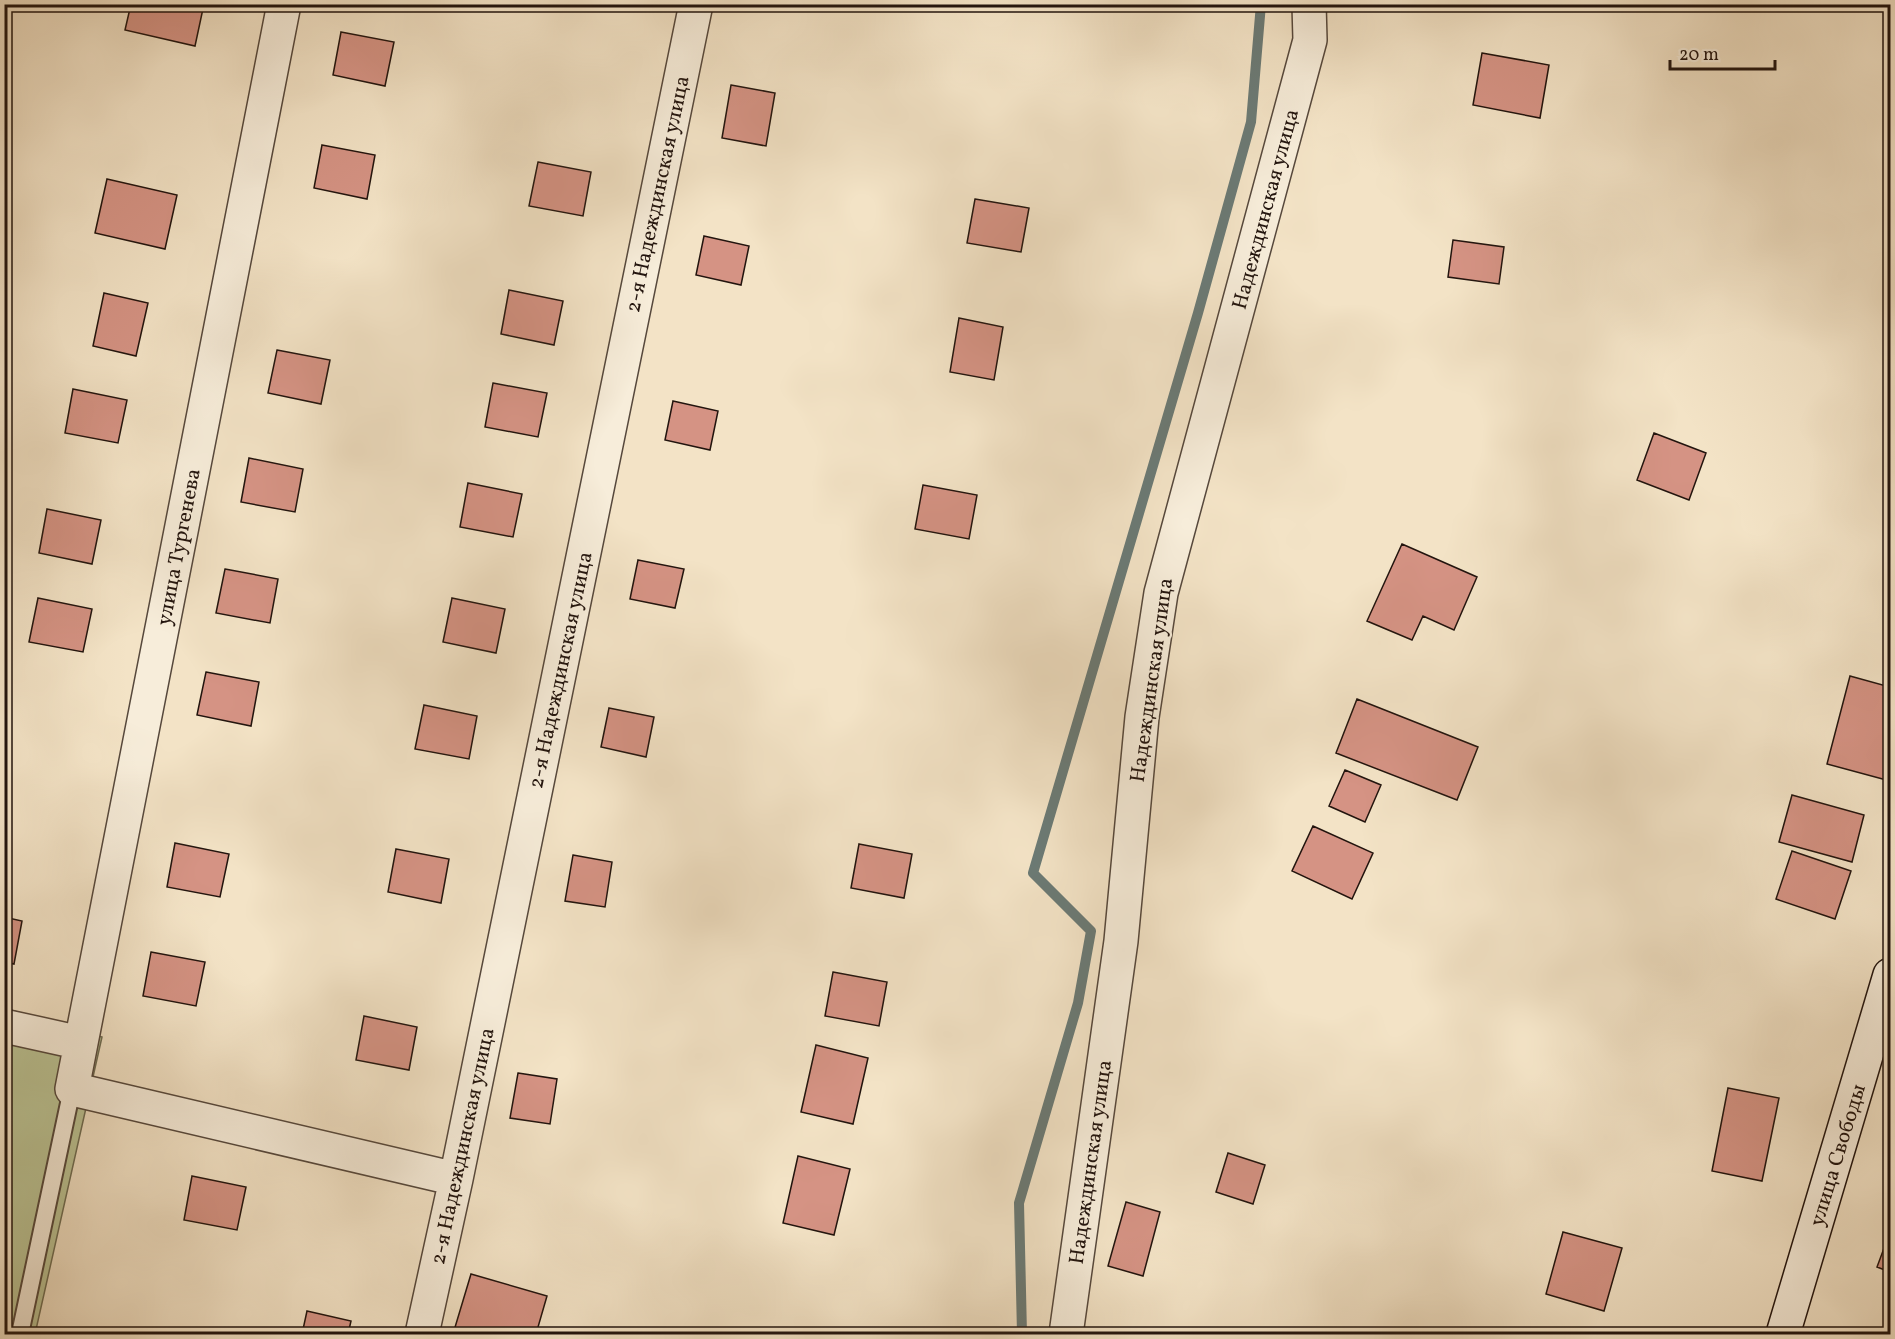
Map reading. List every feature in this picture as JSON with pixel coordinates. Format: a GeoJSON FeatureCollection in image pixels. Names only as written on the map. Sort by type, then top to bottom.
{"type":"FeatureCollection","features":[{"type":"Feature","properties":{"kind":"street","name":"улица Тургенева"},"geometry":{"type":"LineString","coordinates":[[72,1089],[284,4]]}},
{"type":"Feature","properties":{"kind":"street","name":"2-я Надеждинская улица"},"geometry":{"type":"LineString","coordinates":[[422,1335],[456,1179],[696,4]]}},
{"type":"Feature","properties":{"kind":"street","name":"Надеждинская улица"},"geometry":{"type":"LineString","coordinates":[[1065,1335],[1121,940],[1142,717],[1161,593],[1310,40],[1309,4]]}},
{"type":"Feature","properties":{"kind":"street","name":"улица Свободы"},"geometry":{"type":"LineString","coordinates":[[1783,1335],[1890,975]]}},
{"type":"Feature","properties":{"kind":"street"},"geometry":{"type":"LineString","coordinates":[[4,1026],[81,1043]]}},
{"type":"Feature","properties":{"kind":"street"},"geometry":{"type":"LineString","coordinates":[[72,1089],[456,1179]]}},
{"type":"Feature","properties":{"kind":"lane"},"geometry":{"type":"LineString","coordinates":[[20,1335],[72,1089]]}},
{"type":"Feature","properties":{"kind":"green space"},"geometry":{"type":"Polygon","coordinates":[[[4,1008],[102,1037],[35,1334],[5,1334],[4,1008]]]}},
{"type":"Feature","properties":{"kind":"building"},"geometry":{"type":"Polygon","coordinates":[[[131,4],[204,4],[195,46],[125,30],[131,4]]]}},
{"type":"Feature","properties":{"kind":"building"},"geometry":{"type":"Polygon","coordinates":[[[359,4],[392,4],[391,10],[359,4]]]}},
{"type":"Feature","properties":{"kind":"building"},"geometry":{"type":"Polygon","coordinates":[[[341,32],[394,42],[385,86],[333,75],[341,32]]]}},
{"type":"Feature","properties":{"kind":"building"},"geometry":{"type":"Polygon","coordinates":[[[1482,53],[1549,65],[1540,118],[1473,105],[1482,53]]]}},
{"type":"Feature","properties":{"kind":"building"},"geometry":{"type":"Polygon","coordinates":[[[731,85],[775,93],[766,146],[722,138],[731,85]]]}},
{"type":"Feature","properties":{"kind":"building"},"geometry":{"type":"Polygon","coordinates":[[[322,145],[375,155],[367,199],[314,188],[322,145]]]}},
{"type":"Feature","properties":{"kind":"building"},"geometry":{"type":"Polygon","coordinates":[[[538,162],[591,172],[583,216],[529,206],[538,162]]]}},
{"type":"Feature","properties":{"kind":"building"},"geometry":{"type":"Polygon","coordinates":[[[107,179],[177,195],[165,249],[95,233],[107,179]]]}},
{"type":"Feature","properties":{"kind":"building"},"geometry":{"type":"Polygon","coordinates":[[[975,199],[1029,208],[1021,252],[967,243],[975,199]]]}},
{"type":"Feature","properties":{"kind":"building"},"geometry":{"type":"Polygon","coordinates":[[[704,236],[749,246],[741,285],[696,275],[704,236]]]}},
{"type":"Feature","properties":{"kind":"building"},"geometry":{"type":"Polygon","coordinates":[[[1453,240],[1504,247],[1499,284],[1448,277],[1453,240]]]}},
{"type":"Feature","properties":{"kind":"building"},"geometry":{"type":"Polygon","coordinates":[[[509,290],[563,301],[554,345],[501,334],[509,290]]]}},
{"type":"Feature","properties":{"kind":"building"},"geometry":{"type":"Polygon","coordinates":[[[104,293],[148,303],[136,356],[93,346],[104,293]]]}},
{"type":"Feature","properties":{"kind":"building"},"geometry":{"type":"Polygon","coordinates":[[[959,318],[1003,327],[994,380],[950,372],[959,318]]]}},
{"type":"Feature","properties":{"kind":"building"},"geometry":{"type":"Polygon","coordinates":[[[277,350],[330,360],[321,404],[268,393],[277,350]]]}},
{"type":"Feature","properties":{"kind":"building"},"geometry":{"type":"Polygon","coordinates":[[[493,383],[547,393],[538,437],[485,427],[493,383]]]}},
{"type":"Feature","properties":{"kind":"building"},"geometry":{"type":"Polygon","coordinates":[[[73,389],[127,400],[118,443],[65,433],[73,389]]]}},
{"type":"Feature","properties":{"kind":"building"},"geometry":{"type":"Polygon","coordinates":[[[673,401],[718,411],[710,450],[665,440],[673,401]]]}},
{"type":"Feature","properties":{"kind":"building"},"geometry":{"type":"Polygon","coordinates":[[[1654,433],[1706,453],[1689,500],[1637,480],[1654,433]]]}},
{"type":"Feature","properties":{"kind":"building"},"geometry":{"type":"Polygon","coordinates":[[[249,458],[303,469],[295,512],[241,502],[249,458]]]}},
{"type":"Feature","properties":{"kind":"building"},"geometry":{"type":"Polygon","coordinates":[[[468,483],[522,494],[513,537],[460,527],[468,483]]]}},
{"type":"Feature","properties":{"kind":"building"},"geometry":{"type":"Polygon","coordinates":[[[923,485],[977,495],[969,539],[915,529],[923,485]]]}},
{"type":"Feature","properties":{"kind":"building"},"geometry":{"type":"Polygon","coordinates":[[[47,509],[101,520],[92,564],[39,553],[47,509]]]}},
{"type":"Feature","properties":{"kind":"building"},"geometry":{"type":"Polygon","coordinates":[[[1402,544],[1477,577],[1454,630],[1423,616],[1412,640],[1367,621],[1402,544]]]}},
{"type":"Feature","properties":{"kind":"building"},"geometry":{"type":"Polygon","coordinates":[[[638,560],[684,569],[675,608],[630,599],[638,560]]]}},
{"type":"Feature","properties":{"kind":"building"},"geometry":{"type":"Polygon","coordinates":[[[225,569],[278,579],[270,623],[216,613],[225,569]]]}},
{"type":"Feature","properties":{"kind":"building"},"geometry":{"type":"Polygon","coordinates":[[[38,598],[92,609],[83,652],[29,642],[38,598]]]}},
{"type":"Feature","properties":{"kind":"building"},"geometry":{"type":"Polygon","coordinates":[[[452,598],[505,609],[496,653],[443,642],[452,598]]]}},
{"type":"Feature","properties":{"kind":"building"},"geometry":{"type":"Polygon","coordinates":[[[206,672],[259,682],[251,726],[197,715],[206,672]]]}},
{"type":"Feature","properties":{"kind":"building"},"geometry":{"type":"Polygon","coordinates":[[[1850,676],[1890,687],[1890,781],[1827,764],[1850,676]]]}},
{"type":"Feature","properties":{"kind":"building"},"geometry":{"type":"Polygon","coordinates":[[[1357,699],[1478,747],[1457,800],[1336,753],[1357,699]]]}},
{"type":"Feature","properties":{"kind":"building"},"geometry":{"type":"Polygon","coordinates":[[[424,705],[477,716],[469,759],[415,749],[424,705]]]}},
{"type":"Feature","properties":{"kind":"building"},"geometry":{"type":"Polygon","coordinates":[[[609,708],[654,717],[646,757],[601,747],[609,708]]]}},
{"type":"Feature","properties":{"kind":"building"},"geometry":{"type":"Polygon","coordinates":[[[1345,770],[1381,785],[1365,822],[1329,806],[1345,770]]]}},
{"type":"Feature","properties":{"kind":"building"},"geometry":{"type":"Polygon","coordinates":[[[1792,795],[1864,815],[1852,862],[1779,842],[1792,795]]]}},
{"type":"Feature","properties":{"kind":"building"},"geometry":{"type":"Polygon","coordinates":[[[1313,826],[1373,853],[1352,899],[1292,871],[1313,826]]]}},
{"type":"Feature","properties":{"kind":"building"},"geometry":{"type":"Polygon","coordinates":[[[175,843],[229,854],[220,897],[167,887],[175,843]]]}},
{"type":"Feature","properties":{"kind":"building"},"geometry":{"type":"Polygon","coordinates":[[[859,844],[912,854],[904,898],[851,888],[859,844]]]}},
{"type":"Feature","properties":{"kind":"building"},"geometry":{"type":"Polygon","coordinates":[[[396,849],[449,859],[441,903],[388,892],[396,849]]]}},
{"type":"Feature","properties":{"kind":"building"},"geometry":{"type":"Polygon","coordinates":[[[1792,851],[1851,871],[1835,919],[1776,899],[1792,851]]]}},
{"type":"Feature","properties":{"kind":"building"},"geometry":{"type":"Polygon","coordinates":[[[573,855],[612,862],[605,907],[565,901],[573,855]]]}},
{"type":"Feature","properties":{"kind":"building"},"geometry":{"type":"Polygon","coordinates":[[[4,917],[22,921],[14,964],[4,962],[4,917]]]}},
{"type":"Feature","properties":{"kind":"building"},"geometry":{"type":"Polygon","coordinates":[[[151,952],[205,962],[196,1006],[143,996],[151,952]]]}},
{"type":"Feature","properties":{"kind":"building"},"geometry":{"type":"Polygon","coordinates":[[[833,972],[887,982],[879,1026],[825,1016],[833,972]]]}},
{"type":"Feature","properties":{"kind":"building"},"geometry":{"type":"Polygon","coordinates":[[[364,1016],[417,1027],[409,1070],[356,1060],[364,1016]]]}},
{"type":"Feature","properties":{"kind":"building"},"geometry":{"type":"Polygon","coordinates":[[[816,1045],[868,1058],[853,1124],[801,1112],[816,1045]]]}},
{"type":"Feature","properties":{"kind":"building"},"geometry":{"type":"Polygon","coordinates":[[[518,1073],[557,1079],[550,1124],[510,1118],[518,1073]]]}},
{"type":"Feature","properties":{"kind":"building"},"geometry":{"type":"Polygon","coordinates":[[[1728,1088],[1779,1098],[1762,1181],[1712,1171],[1728,1088]]]}},
{"type":"Feature","properties":{"kind":"building"},"geometry":{"type":"Polygon","coordinates":[[[1228,1153],[1265,1165],[1253,1204],[1216,1192],[1228,1153]]]}},
{"type":"Feature","properties":{"kind":"building"},"geometry":{"type":"Polygon","coordinates":[[[798,1156],[850,1169],[834,1235],[783,1223],[798,1156]]]}},
{"type":"Feature","properties":{"kind":"building"},"geometry":{"type":"Polygon","coordinates":[[[192,1176],[246,1187],[237,1230],[184,1220],[192,1176]]]}},
{"type":"Feature","properties":{"kind":"building"},"geometry":{"type":"Polygon","coordinates":[[[1126,1202],[1160,1212],[1143,1276],[1108,1266],[1126,1202]]]}},
{"type":"Feature","properties":{"kind":"building"},"geometry":{"type":"Polygon","coordinates":[[[1563,1232],[1622,1248],[1604,1311],[1546,1294],[1563,1232]]]}},
{"type":"Feature","properties":{"kind":"building"},"geometry":{"type":"Polygon","coordinates":[[[1890,1232],[1890,1272],[1877,1267],[1890,1232]]]}},
{"type":"Feature","properties":{"kind":"building"},"geometry":{"type":"Polygon","coordinates":[[[471,1274],[547,1296],[536,1334],[453,1334],[471,1274]]]}},
{"type":"Feature","properties":{"kind":"building"},"geometry":{"type":"Polygon","coordinates":[[[307,1311],[351,1321],[348,1334],[302,1334],[307,1311]]]}},
{"type":"Feature","properties":{"kind":"waterway"},"geometry":{"type":"LineString","coordinates":[[1022,1334],[1019,1203],[1078,1003],[1091,931],[1033,873],[1198,313],[1251,122],[1261,4]]}}]}
